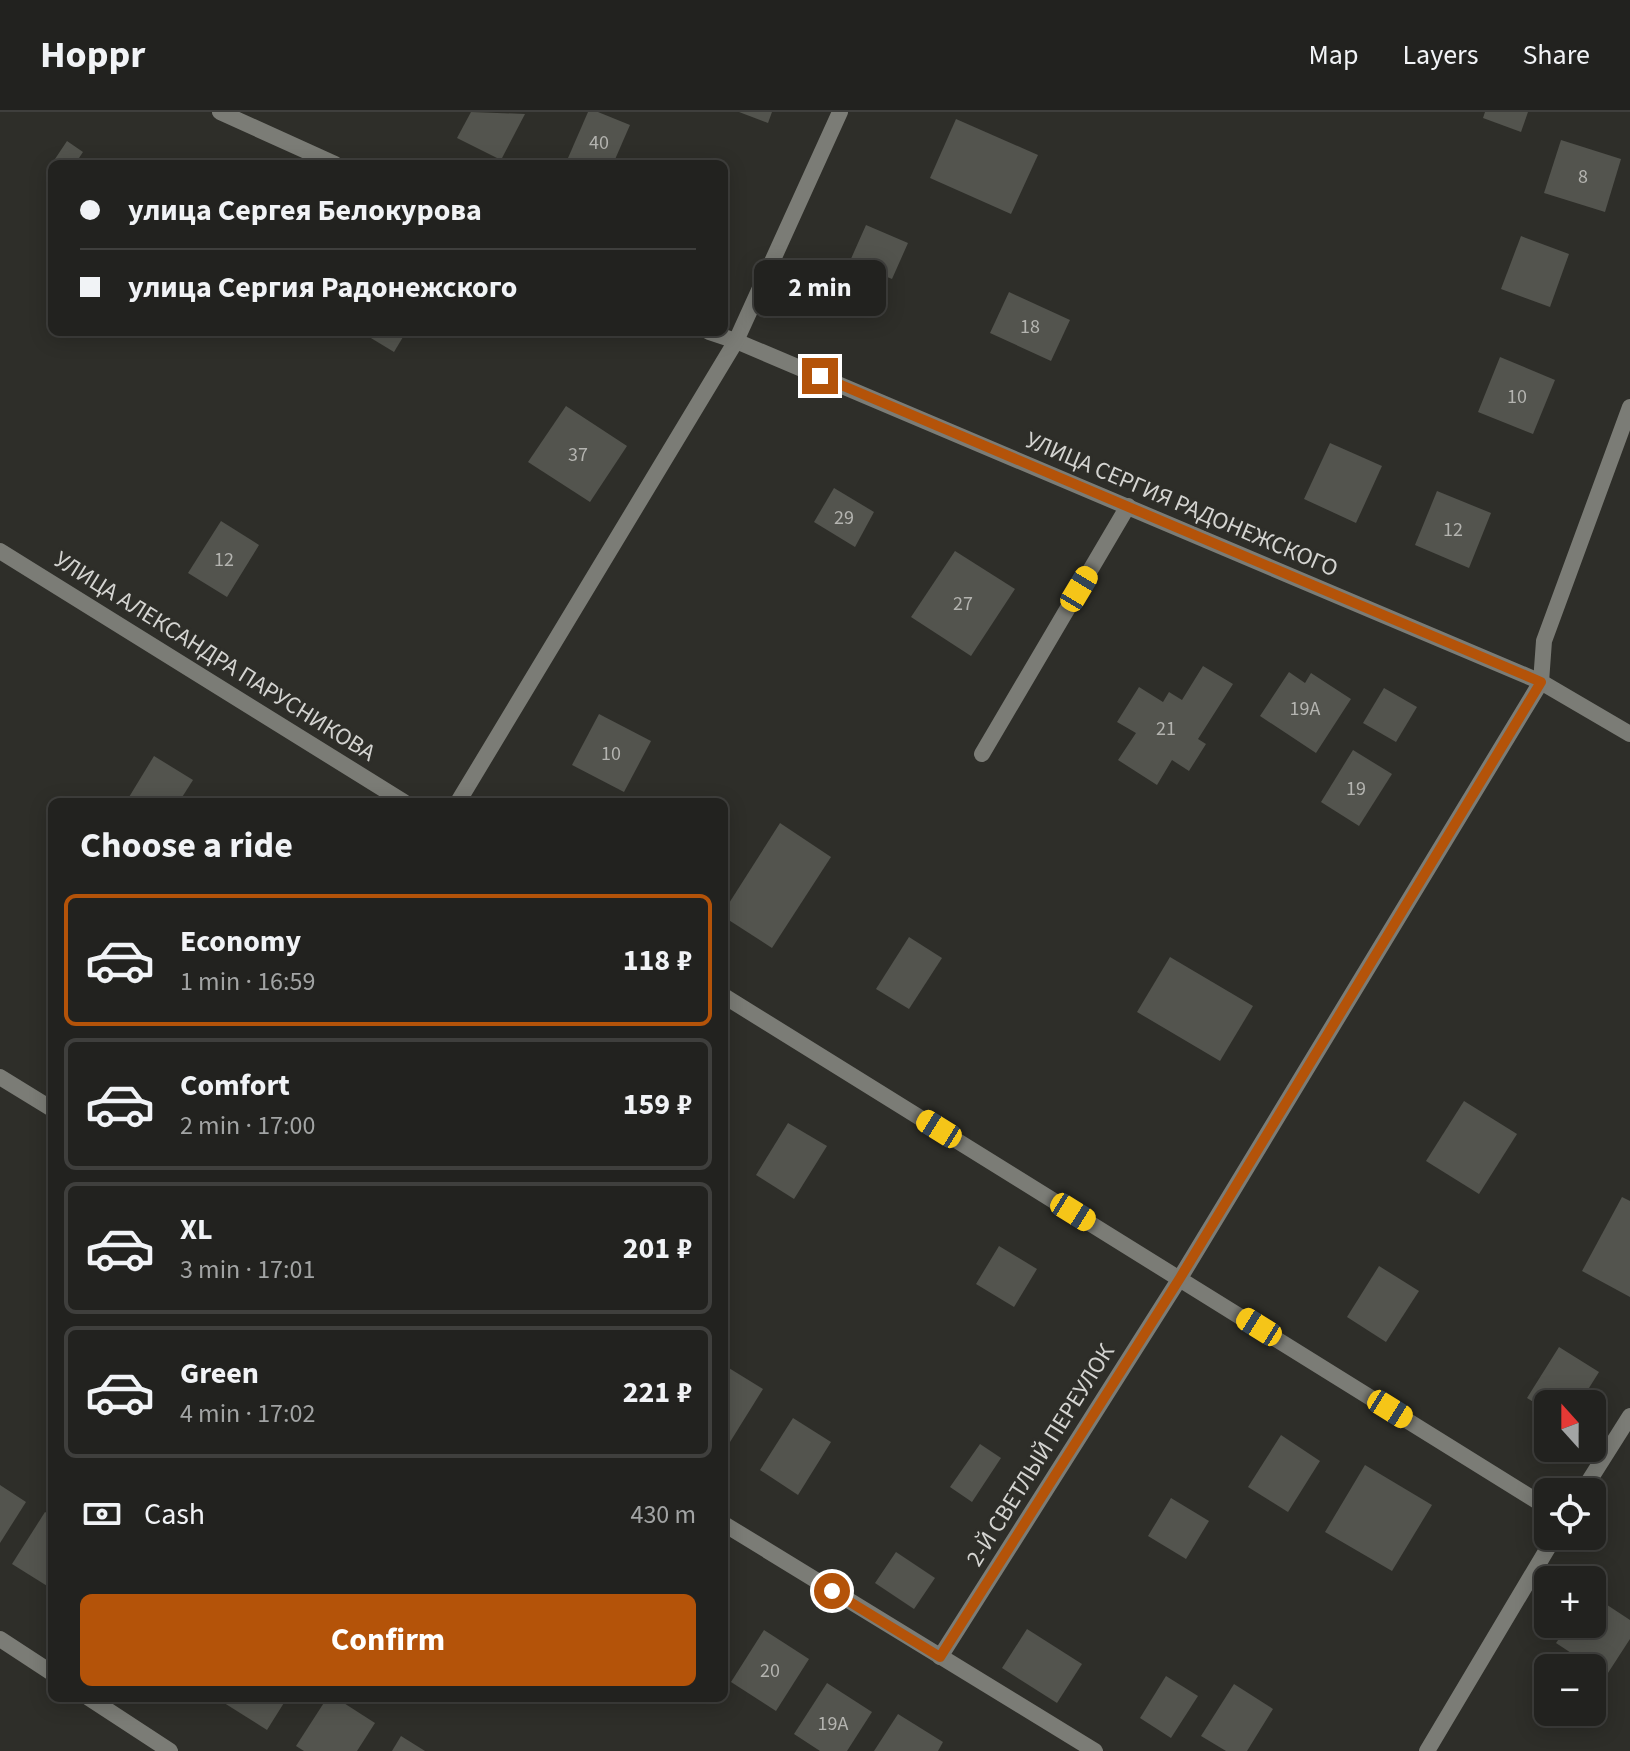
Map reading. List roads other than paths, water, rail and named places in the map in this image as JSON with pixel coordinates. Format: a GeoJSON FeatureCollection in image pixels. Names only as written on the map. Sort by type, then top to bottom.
{"type":"FeatureCollection","features":[{"type":"Feature","properties":{"kind":"street"},"geometry":{"type":"LineString","coordinates":[[220,112],[326,160]]}},
{"type":"Feature","properties":{"kind":"street"},"geometry":{"type":"LineString","coordinates":[[460,798],[736,341],[840,112]]}},
{"type":"Feature","properties":{"kind":"street","name":"УЛИЦА СЕРГИЯ РАДОНЕЖСКОГО"},"geometry":{"type":"LineString","coordinates":[[721,336],[1541,682],[1630,734]]}},
{"type":"Feature","properties":{"kind":"street"},"geometry":{"type":"LineString","coordinates":[[1541,682],[1544,641],[1630,407]]}},
{"type":"Feature","properties":{"kind":"street"},"geometry":{"type":"LineString","coordinates":[[982,754],[1128,506]]}},
{"type":"Feature","properties":{"kind":"street","name":"УЛИЦА АЛЕКСАНДРА ПАРУСНИКОВА"},"geometry":{"type":"LineString","coordinates":[[0,551],[398,798]]}},
{"type":"Feature","properties":{"kind":"street","name":"2-Й СВЕТЛЫЙ ПЕРЕУЛОК"},"geometry":{"type":"LineString","coordinates":[[940,1657],[1180,1278],[1541,682]]}},
{"type":"Feature","properties":{"kind":"street"},"geometry":{"type":"LineString","coordinates":[[728,998],[1534,1499]]}},
{"type":"Feature","properties":{"kind":"street"},"geometry":{"type":"LineString","coordinates":[[0,1077],[48,1107]]}},
{"type":"Feature","properties":{"kind":"street"},"geometry":{"type":"LineString","coordinates":[[1591,1478],[1630,1416]]}},
{"type":"Feature","properties":{"kind":"street"},"geometry":{"type":"LineString","coordinates":[[728,1526],[1095,1751]]}},
{"type":"Feature","properties":{"kind":"street"},"geometry":{"type":"LineString","coordinates":[[1427,1751],[1547,1550]]}},
{"type":"Feature","properties":{"kind":"street"},"geometry":{"type":"LineString","coordinates":[[0,1639],[48,1670]]}},
{"type":"Feature","properties":{"kind":"street"},"geometry":{"type":"LineString","coordinates":[[95,1702],[170,1751]]}}]}
